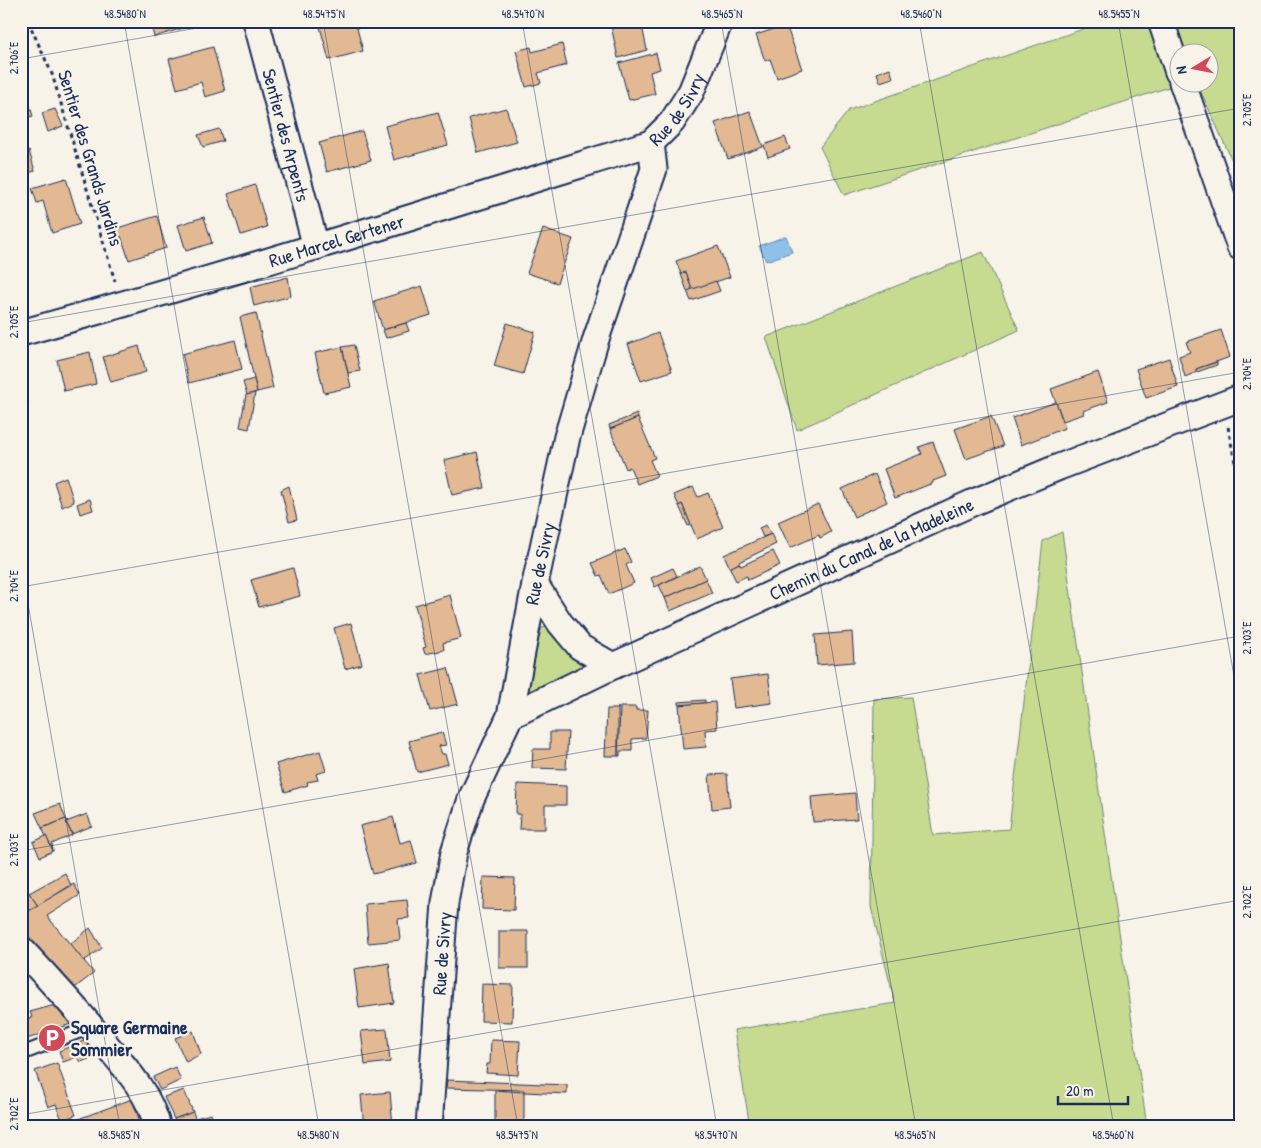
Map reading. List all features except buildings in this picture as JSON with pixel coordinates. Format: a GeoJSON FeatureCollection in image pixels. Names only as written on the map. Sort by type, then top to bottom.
{"type":"FeatureCollection","features":[{"type":"Feature","properties":{"kind":"street","name":"Sentier des Arpents"},"geometry":{"type":"LineString","coordinates":[[256,21],[316,247]]}},
{"type":"Feature","properties":{"kind":"street","name":"Rue de Sivry"},"geometry":{"type":"LineString","coordinates":[[429,1127],[446,903],[454,852],[471,799],[510,716],[566,437],[596,339],[654,168],[651,143],[672,122],[691,92],[720,21]]}},
{"type":"Feature","properties":{"kind":"street"},"geometry":{"type":"LineString","coordinates":[[1161,21],[1168,42]]}},
{"type":"Feature","properties":{"kind":"street"},"geometry":{"type":"LineString","coordinates":[[1186,92],[1240,247]]}},
{"type":"Feature","properties":{"kind":"street","name":"Rue Marcel Gertener"},"geometry":{"type":"LineString","coordinates":[[21,332],[122,305],[316,247],[651,143]]}},
{"type":"Feature","properties":{"kind":"street","name":"Chemin du Canal de la Madeleine"},"geometry":{"type":"LineString","coordinates":[[510,716],[613,666],[982,499],[1058,467],[1232,401]]}},
{"type":"Feature","properties":{"kind":"street"},"geometry":{"type":"LineString","coordinates":[[535,584],[560,623],[580,647],[613,666]]}},
{"type":"Feature","properties":{"kind":"street"},"geometry":{"type":"LineString","coordinates":[[21,949],[70,1001],[141,1088],[153,1111],[158,1127]]}},
{"type":"Feature","properties":{"kind":"lane"},"geometry":{"type":"LineString","coordinates":[[21,1054],[91,1027]]}},
{"type":"Feature","properties":{"kind":"path","name":"Sentier des Grands Jardins"},"geometry":{"type":"LineString","coordinates":[[28,21],[52,74],[122,305]]}},
{"type":"Feature","properties":{"kind":"path"},"geometry":{"type":"LineString","coordinates":[[1232,401],[1240,488]]}},
{"type":"Feature","properties":{"kind":"green space"},"geometry":{"type":"Polygon","coordinates":[[[1106,21],[1240,21],[1240,178],[1201,92],[1218,92],[1218,42],[1168,42],[1168,87],[844,195],[820,147],[849,110],[1106,21]]]}},
{"type":"Feature","properties":{"kind":"green space"},"geometry":{"type":"Polygon","coordinates":[[[983,252],[1019,330],[797,430],[766,337],[983,252]]]}},
{"type":"Feature","properties":{"kind":"green space"},"geometry":{"type":"Polygon","coordinates":[[[1062,532],[1147,1127],[750,1127],[734,1030],[895,1003],[871,907],[874,699],[911,697],[933,835],[1009,829],[1043,541],[1062,532]]]}},
{"type":"Feature","properties":{"kind":"green space"},"geometry":{"type":"Polygon","coordinates":[[[550,625],[584,662],[584,667],[530,693],[528,688],[540,633],[542,628],[550,625]]]}},
{"type":"Feature","properties":{"kind":"water"},"geometry":{"type":"Polygon","coordinates":[[[786,236],[792,252],[766,261],[759,246],[786,236]]]}},
{"type":"Feature","properties":{"kind":"place","name":"Square Germaine Sommier"},"geometry":{"type":"Point","coordinates":[52,1038]}}]}
